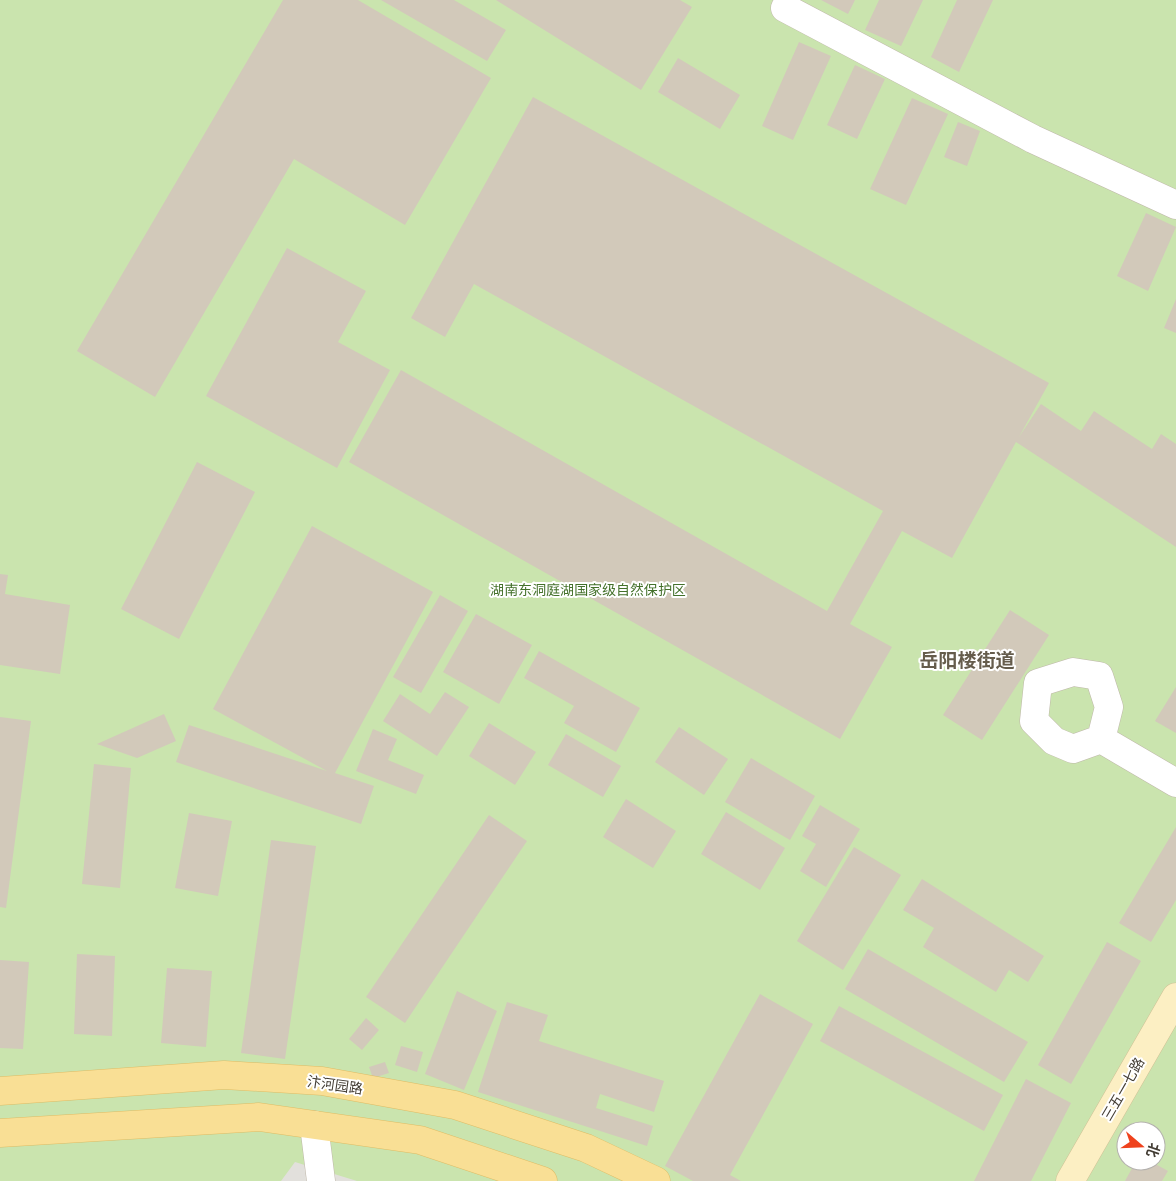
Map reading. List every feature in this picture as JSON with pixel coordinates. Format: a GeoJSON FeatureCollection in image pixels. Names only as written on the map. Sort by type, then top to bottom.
{"type":"FeatureCollection","features":[{"type":"Feature","properties":{"kind":"main road","name":"三五一七路"},"geometry":{"type":"LineString","coordinates":[[1070,1181],[1176,997]]}},
{"type":"Feature","properties":{"kind":"main road","name":"汴河园路"},"geometry":{"type":"LineString","coordinates":[[0,1091],[224,1075],[322,1081],[455,1105],[586,1148],[656,1181]]}},
{"type":"Feature","properties":{"kind":"main road"},"geometry":{"type":"LineString","coordinates":[[0,1133],[259,1118],[420,1140],[543,1181]]}},
{"type":"Feature","properties":{"kind":"street"},"geometry":{"type":"LineString","coordinates":[[785,8],[1033,139],[1176,205]]}},
{"type":"Feature","properties":{"kind":"street"},"geometry":{"type":"LineString","coordinates":[[1100,739],[1176,783]]}},
{"type":"Feature","properties":{"kind":"street"},"geometry":{"type":"LineString","coordinates":[[314,1125],[321,1181]]}},
{"type":"Feature","properties":{"kind":"green space","name":"湖南东洞庭湖国家级自然保护区"},"geometry":{"type":"Polygon","coordinates":[[[0,0],[1176,0],[1176,1181],[0,1181],[0,0]]]}},
{"type":"Feature","properties":{"kind":"shaded area"},"geometry":{"type":"Polygon","coordinates":[[[295,1162],[357,1181],[281,1181],[295,1162]]]}},
{"type":"Feature","properties":{"kind":"building"},"geometry":{"type":"Polygon","coordinates":[[[283,0],[358,0],[491,78],[405,225],[294,159],[155,397],[77,351],[283,0]]]}},
{"type":"Feature","properties":{"kind":"building"},"geometry":{"type":"Polygon","coordinates":[[[381,0],[454,0],[506,30],[487,61],[381,0]]]}},
{"type":"Feature","properties":{"kind":"building"},"geometry":{"type":"Polygon","coordinates":[[[496,0],[680,0],[692,7],[641,90],[496,0]]]}},
{"type":"Feature","properties":{"kind":"building"},"geometry":{"type":"Polygon","coordinates":[[[821,0],[855,0],[848,14],[821,0]]]}},
{"type":"Feature","properties":{"kind":"building"},"geometry":{"type":"Polygon","coordinates":[[[879,0],[923,0],[901,46],[865,30],[879,0]]]}},
{"type":"Feature","properties":{"kind":"building"},"geometry":{"type":"Polygon","coordinates":[[[957,0],[993,0],[959,72],[931,57],[957,0]]]}},
{"type":"Feature","properties":{"kind":"building"},"geometry":{"type":"Polygon","coordinates":[[[799,42],[831,56],[793,140],[762,126],[799,42]]]}},
{"type":"Feature","properties":{"kind":"building"},"geometry":{"type":"Polygon","coordinates":[[[678,58],[740,95],[720,129],[658,92],[678,58]]]}},
{"type":"Feature","properties":{"kind":"building"},"geometry":{"type":"Polygon","coordinates":[[[855,65],[885,79],[857,139],[827,125],[855,65]]]}},
{"type":"Feature","properties":{"kind":"building"},"geometry":{"type":"Polygon","coordinates":[[[533,97],[1049,383],[1019,437],[1041,404],[1081,431],[1094,411],[1152,449],[1161,434],[1176,444],[1176,547],[1016,442],[952,558],[902,531],[850,624],[892,647],[840,739],[349,462],[401,370],[827,611],[883,511],[474,284],[445,337],[411,318],[533,97]]]}},
{"type":"Feature","properties":{"kind":"building"},"geometry":{"type":"Polygon","coordinates":[[[912,98],[948,114],[906,205],[870,189],[912,98]]]}},
{"type":"Feature","properties":{"kind":"building"},"geometry":{"type":"Polygon","coordinates":[[[958,122],[980,131],[967,166],[944,157],[958,122]]]}},
{"type":"Feature","properties":{"kind":"building"},"geometry":{"type":"Polygon","coordinates":[[[1146,213],[1176,227],[1148,291],[1117,276],[1146,213]]]}},
{"type":"Feature","properties":{"kind":"building"},"geometry":{"type":"Polygon","coordinates":[[[287,248],[366,291],[338,342],[390,370],[337,468],[206,396],[287,248]]]}},
{"type":"Feature","properties":{"kind":"building"},"geometry":{"type":"Polygon","coordinates":[[[1176,299],[1176,333],[1164,328],[1176,299]]]}},
{"type":"Feature","properties":{"kind":"building"},"geometry":{"type":"Polygon","coordinates":[[[197,462],[255,492],[179,639],[121,609],[197,462]]]}},
{"type":"Feature","properties":{"kind":"building"},"geometry":{"type":"Polygon","coordinates":[[[312,526],[433,592],[335,773],[374,786],[361,824],[176,762],[189,725],[327,771],[213,709],[312,526]]]}},
{"type":"Feature","properties":{"kind":"building"},"geometry":{"type":"Polygon","coordinates":[[[0,574],[8,575],[5,594],[70,605],[60,674],[0,665],[0,574]]]}},
{"type":"Feature","properties":{"kind":"building"},"geometry":{"type":"Polygon","coordinates":[[[440,595],[468,611],[421,693],[393,677],[440,595]]]}},
{"type":"Feature","properties":{"kind":"building"},"geometry":{"type":"Polygon","coordinates":[[[1010,610],[1049,635],[982,740],[943,715],[1010,610]]]}},
{"type":"Feature","properties":{"kind":"building"},"geometry":{"type":"Polygon","coordinates":[[[476,614],[532,645],[499,704],[443,672],[476,614]]]}},
{"type":"Feature","properties":{"kind":"building"},"geometry":{"type":"Polygon","coordinates":[[[539,651],[640,708],[616,752],[564,723],[574,706],[524,678],[539,651]]]}},
{"type":"Feature","properties":{"kind":"building"},"geometry":{"type":"Polygon","coordinates":[[[1176,687],[1176,733],[1155,721],[1176,687]]]}},
{"type":"Feature","properties":{"kind":"building"},"geometry":{"type":"Polygon","coordinates":[[[445,692],[469,707],[437,756],[383,721],[400,694],[430,714],[445,692]]]}},
{"type":"Feature","properties":{"kind":"building"},"geometry":{"type":"Polygon","coordinates":[[[164,714],[176,741],[137,758],[97,744],[164,714]]]}},
{"type":"Feature","properties":{"kind":"building"},"geometry":{"type":"Polygon","coordinates":[[[0,717],[31,721],[6,908],[0,907],[0,717]]]}},
{"type":"Feature","properties":{"kind":"building"},"geometry":{"type":"Polygon","coordinates":[[[489,723],[536,752],[515,785],[469,756],[489,723]]]}},
{"type":"Feature","properties":{"kind":"building"},"geometry":{"type":"Polygon","coordinates":[[[679,727],[728,759],[704,795],[655,762],[679,727]]]}},
{"type":"Feature","properties":{"kind":"building"},"geometry":{"type":"Polygon","coordinates":[[[373,729],[397,739],[388,760],[424,775],[416,794],[356,771],[373,729]]]}},
{"type":"Feature","properties":{"kind":"building"},"geometry":{"type":"Polygon","coordinates":[[[566,734],[621,766],[603,797],[548,765],[566,734]]]}},
{"type":"Feature","properties":{"kind":"building"},"geometry":{"type":"Polygon","coordinates":[[[751,758],[815,796],[790,840],[725,802],[751,758]]]}},
{"type":"Feature","properties":{"kind":"building"},"geometry":{"type":"Polygon","coordinates":[[[94,764],[131,768],[120,888],[82,884],[94,764]]]}},
{"type":"Feature","properties":{"kind":"building"},"geometry":{"type":"Polygon","coordinates":[[[626,799],[676,831],[653,868],[603,837],[626,799]]]}},
{"type":"Feature","properties":{"kind":"building"},"geometry":{"type":"Polygon","coordinates":[[[820,805],[860,829],[826,887],[800,871],[816,844],[802,836],[820,805]]]}},
{"type":"Feature","properties":{"kind":"building"},"geometry":{"type":"Polygon","coordinates":[[[726,812],[785,848],[760,890],[701,854],[726,812]]]}},
{"type":"Feature","properties":{"kind":"building"},"geometry":{"type":"Polygon","coordinates":[[[189,813],[232,821],[218,896],[175,888],[189,813]]]}},
{"type":"Feature","properties":{"kind":"building"},"geometry":{"type":"Polygon","coordinates":[[[489,815],[527,841],[405,1023],[366,997],[489,815]]]}},
{"type":"Feature","properties":{"kind":"building"},"geometry":{"type":"Polygon","coordinates":[[[1176,827],[1176,900],[1151,942],[1119,923],[1176,827]]]}},
{"type":"Feature","properties":{"kind":"building"},"geometry":{"type":"Polygon","coordinates":[[[271,840],[316,846],[285,1059],[241,1053],[271,840]]]}},
{"type":"Feature","properties":{"kind":"building"},"geometry":{"type":"Polygon","coordinates":[[[854,847],[901,875],[843,970],[797,941],[854,847]]]}},
{"type":"Feature","properties":{"kind":"building"},"geometry":{"type":"Polygon","coordinates":[[[922,879],[1044,956],[1028,982],[1009,970],[996,992],[923,947],[934,928],[903,910],[922,879]]]}},
{"type":"Feature","properties":{"kind":"building"},"geometry":{"type":"Polygon","coordinates":[[[1107,942],[1141,961],[1071,1084],[1038,1065],[1107,942]]]}},
{"type":"Feature","properties":{"kind":"building"},"geometry":{"type":"Polygon","coordinates":[[[868,949],[1028,1042],[1004,1082],[845,989],[868,949]]]}},
{"type":"Feature","properties":{"kind":"building"},"geometry":{"type":"Polygon","coordinates":[[[77,954],[115,956],[112,1036],[74,1034],[77,954]]]}},
{"type":"Feature","properties":{"kind":"building"},"geometry":{"type":"Polygon","coordinates":[[[0,960],[29,962],[23,1049],[0,1048],[0,960]]]}},
{"type":"Feature","properties":{"kind":"building"},"geometry":{"type":"Polygon","coordinates":[[[167,968],[212,971],[206,1047],[161,1043],[167,968]]]}},
{"type":"Feature","properties":{"kind":"building"},"geometry":{"type":"Polygon","coordinates":[[[457,991],[497,1011],[464,1090],[425,1074],[457,991]]]}},
{"type":"Feature","properties":{"kind":"building"},"geometry":{"type":"Polygon","coordinates":[[[760,994],[813,1024],[730,1175],[741,1181],[693,1181],[665,1166],[760,994]]]}},
{"type":"Feature","properties":{"kind":"building"},"geometry":{"type":"Polygon","coordinates":[[[507,1002],[548,1015],[539,1041],[664,1081],[654,1112],[600,1094],[596,1108],[653,1126],[647,1146],[478,1092],[507,1002]]]}},
{"type":"Feature","properties":{"kind":"building"},"geometry":{"type":"Polygon","coordinates":[[[839,1006],[1003,1095],[984,1131],[820,1041],[839,1006]]]}},
{"type":"Feature","properties":{"kind":"building"},"geometry":{"type":"Polygon","coordinates":[[[366,1018],[379,1030],[362,1050],[349,1039],[366,1018]]]}},
{"type":"Feature","properties":{"kind":"building"},"geometry":{"type":"Polygon","coordinates":[[[401,1046],[423,1052],[417,1072],[395,1065],[401,1046]]]}},
{"type":"Feature","properties":{"kind":"building"},"geometry":{"type":"Polygon","coordinates":[[[385,1062],[389,1073],[373,1078],[369,1067],[385,1062]]]}},
{"type":"Feature","properties":{"kind":"building"},"geometry":{"type":"Polygon","coordinates":[[[1026,1079],[1071,1103],[1031,1181],[974,1181],[1026,1079]]]}},
{"type":"Feature","properties":{"kind":"building"},"geometry":{"type":"Polygon","coordinates":[[[1130,1171],[1168,1171],[1162,1181],[1125,1181],[1130,1171]]]}},
{"type":"Feature","properties":{"kind":"district","name":"岳阳楼街道"},"geometry":{"type":"Point","coordinates":[967,660]}}]}
